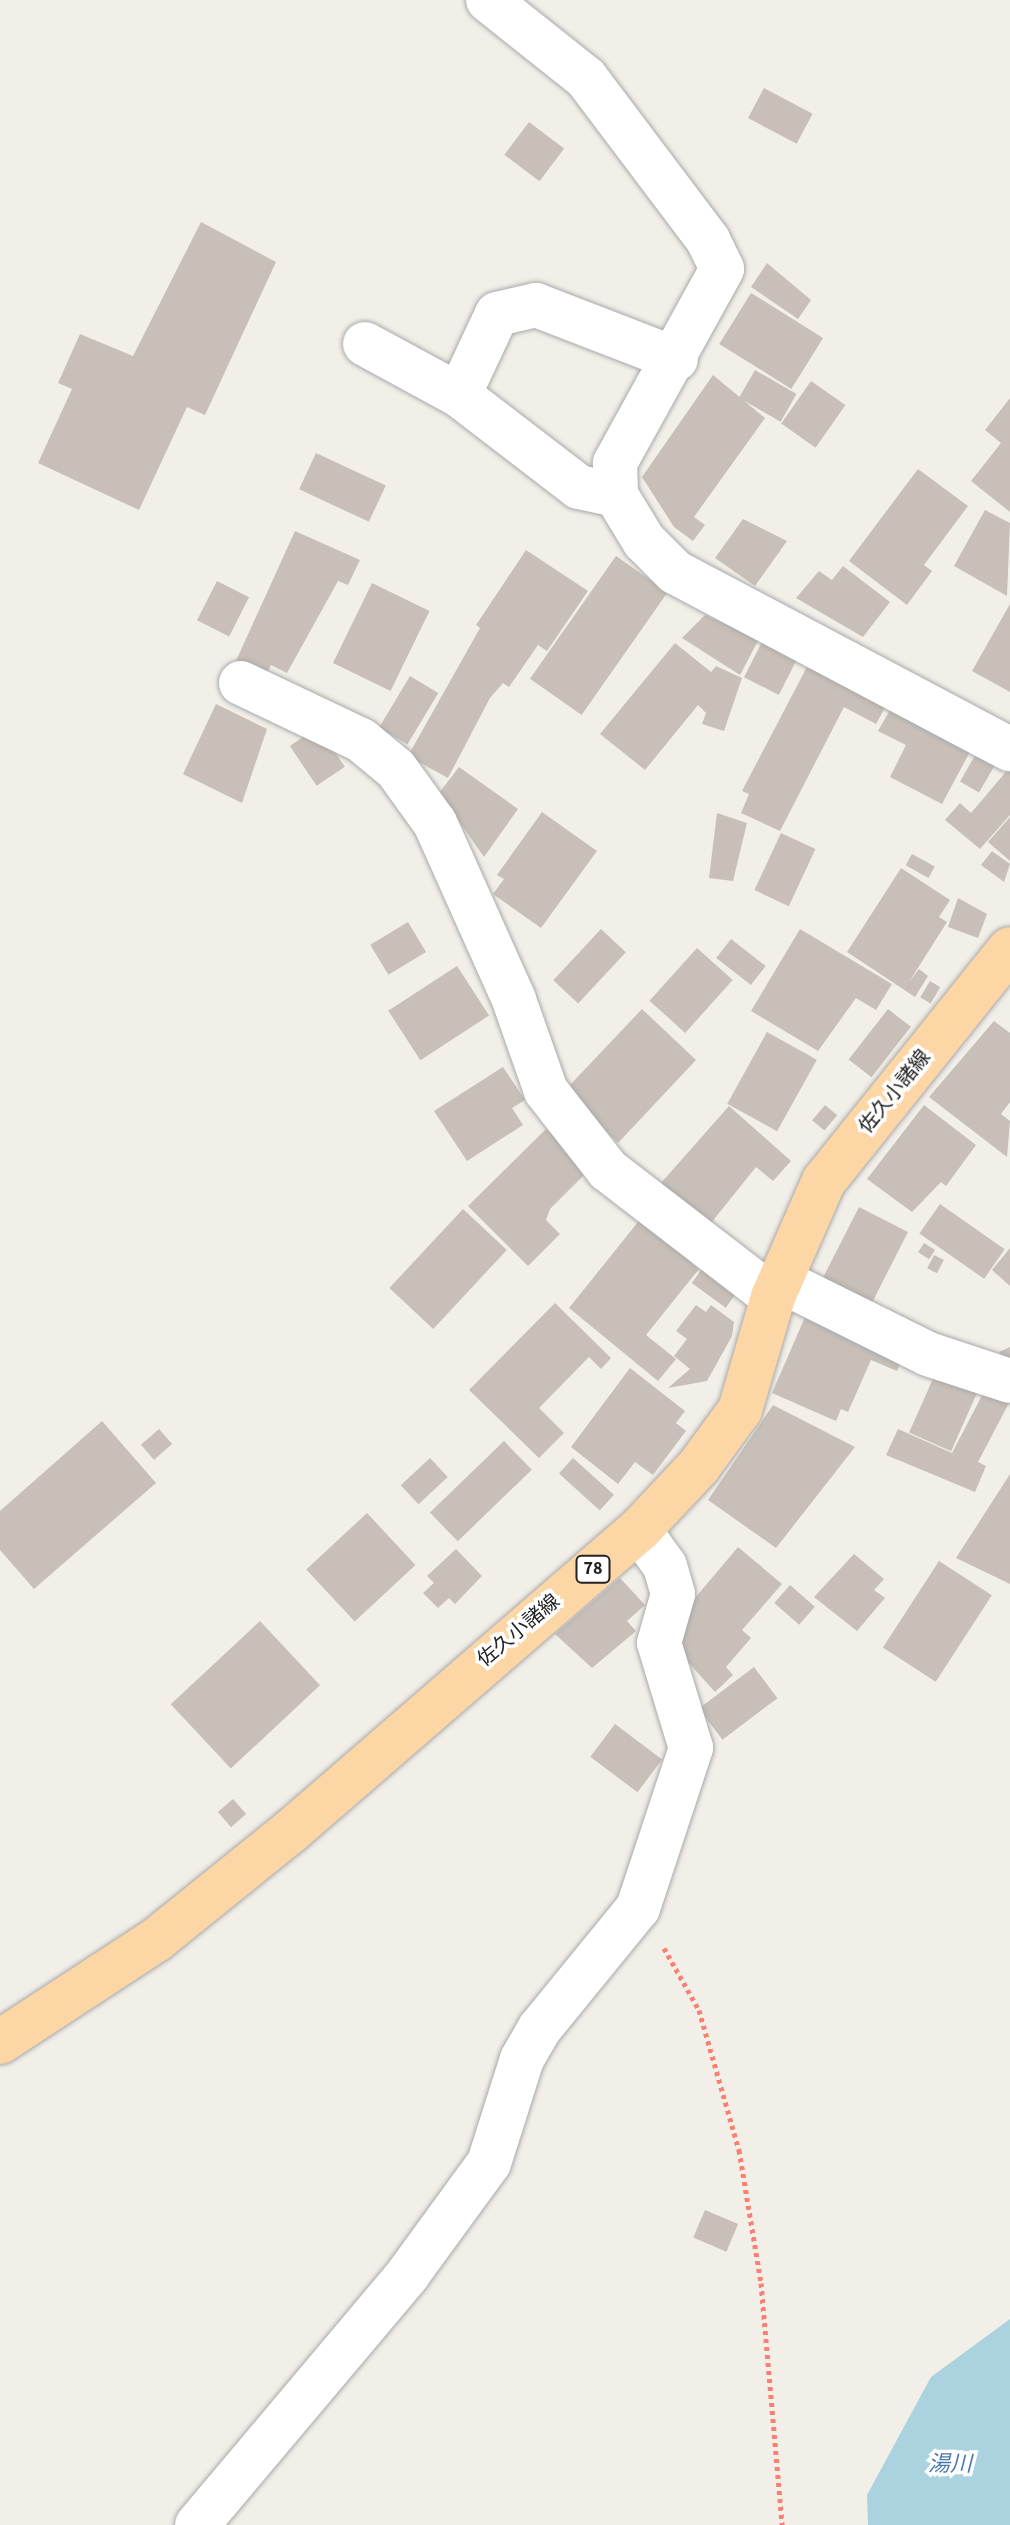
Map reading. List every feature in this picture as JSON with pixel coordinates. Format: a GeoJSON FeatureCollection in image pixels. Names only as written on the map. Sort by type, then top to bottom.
{"type":"FeatureCollection","features":[{"type":"Feature","properties":{"kind":"main road","name":"佐久小諸線"},"geometry":{"type":"LineString","coordinates":[[0,2042],[156,1940],[639,1530],[740,1410],[776,1289],[824,1181],[1010,949]]}},
{"type":"Feature","properties":{"kind":"street"},"geometry":{"type":"LineString","coordinates":[[488,0],[586,78],[708,240],[722,269],[676,359],[615,463],[616,495],[675,572],[1010,749]]}},
{"type":"Feature","properties":{"kind":"street"},"geometry":{"type":"LineString","coordinates":[[459,395],[497,314],[536,305],[676,359]]}},
{"type":"Feature","properties":{"kind":"street"},"geometry":{"type":"LineString","coordinates":[[365,344],[459,395],[579,487],[616,495]]}},
{"type":"Feature","properties":{"kind":"street"},"geometry":{"type":"LineString","coordinates":[[241,683],[361,740],[396,769],[435,823],[514,1000],[546,1091],[608,1170],[776,1289],[928,1354],[1010,1381]]}},
{"type":"Feature","properties":{"kind":"street"},"geometry":{"type":"LineString","coordinates":[[197,2525],[408,2274],[489,2163],[522,2059],[540,2028],[638,1908],[691,1748],[659,1643],[673,1594],[665,1566],[639,1530]]}},
{"type":"Feature","properties":{"kind":"path"},"geometry":{"type":"LineString","coordinates":[[655,1932],[699,2010],[739,2150],[761,2283],[782,2525]]}},
{"type":"Feature","properties":{"kind":"water","name":"湯川"},"geometry":{"type":"Polygon","coordinates":[[[1010,2319],[1010,2525],[868,2525],[867,2495],[931,2377],[1010,2319]]]}},
{"type":"Feature","properties":{"kind":"building"},"geometry":{"type":"Polygon","coordinates":[[[764,88],[813,114],[797,144],[748,118],[764,88]]]}},
{"type":"Feature","properties":{"kind":"building"},"geometry":{"type":"Polygon","coordinates":[[[529,122],[564,148],[539,181],[504,155],[529,122]]]}},
{"type":"Feature","properties":{"kind":"building"},"geometry":{"type":"Polygon","coordinates":[[[201,222],[276,262],[205,415],[187,407],[139,510],[38,463],[72,389],[58,383],[80,334],[133,356],[201,222]]]}},
{"type":"Feature","properties":{"kind":"building"},"geometry":{"type":"Polygon","coordinates":[[[767,263],[811,300],[798,319],[751,287],[767,263]]]}},
{"type":"Feature","properties":{"kind":"building"},"geometry":{"type":"Polygon","coordinates":[[[751,293],[823,338],[791,389],[719,344],[751,293]]]}},
{"type":"Feature","properties":{"kind":"building"},"geometry":{"type":"Polygon","coordinates":[[[755,370],[797,394],[781,422],[739,398],[755,370]]]}},
{"type":"Feature","properties":{"kind":"building"},"geometry":{"type":"Polygon","coordinates":[[[713,375],[765,418],[694,517],[705,525],[693,541],[674,527],[642,477],[713,375]]]}},
{"type":"Feature","properties":{"kind":"building"},"geometry":{"type":"Polygon","coordinates":[[[811,381],[845,405],[816,448],[781,424],[811,381]]]}},
{"type":"Feature","properties":{"kind":"building"},"geometry":{"type":"Polygon","coordinates":[[[1010,398],[1010,512],[971,481],[1001,443],[985,430],[1010,398]]]}},
{"type":"Feature","properties":{"kind":"building"},"geometry":{"type":"Polygon","coordinates":[[[316,453],[386,486],[369,522],[299,489],[316,453]]]}},
{"type":"Feature","properties":{"kind":"building"},"geometry":{"type":"Polygon","coordinates":[[[918,469],[968,506],[924,565],[932,571],[907,605],[849,561],[918,469]]]}},
{"type":"Feature","properties":{"kind":"building"},"geometry":{"type":"Polygon","coordinates":[[[985,510],[1010,523],[1007,596],[954,566],[985,510]]]}},
{"type":"Feature","properties":{"kind":"building"},"geometry":{"type":"Polygon","coordinates":[[[743,519],[787,541],[755,586],[715,558],[743,519]]]}},
{"type":"Feature","properties":{"kind":"building"},"geometry":{"type":"Polygon","coordinates":[[[295,531],[360,560],[348,585],[338,581],[287,673],[271,665],[265,677],[235,663],[295,531]]]}},
{"type":"Feature","properties":{"kind":"building"},"geometry":{"type":"Polygon","coordinates":[[[526,550],[588,591],[547,651],[538,645],[509,687],[503,683],[490,698],[448,778],[408,756],[480,628],[476,625],[526,550]]]}},
{"type":"Feature","properties":{"kind":"building"},"geometry":{"type":"Polygon","coordinates":[[[616,556],[668,592],[582,715],[530,679],[616,556]]]}},
{"type":"Feature","properties":{"kind":"building"},"geometry":{"type":"Polygon","coordinates":[[[843,566],[890,602],[863,637],[796,598],[819,571],[832,580],[843,566]]]}},
{"type":"Feature","properties":{"kind":"building"},"geometry":{"type":"Polygon","coordinates":[[[217,581],[249,597],[229,637],[197,620],[217,581]]]}},
{"type":"Feature","properties":{"kind":"building"},"geometry":{"type":"Polygon","coordinates":[[[372,583],[430,611],[391,691],[333,663],[372,583]]]}},
{"type":"Feature","properties":{"kind":"building"},"geometry":{"type":"Polygon","coordinates":[[[1010,604],[1010,692],[972,671],[1010,604]]]}},
{"type":"Feature","properties":{"kind":"building"},"geometry":{"type":"Polygon","coordinates":[[[705,615],[759,639],[740,675],[682,638],[705,615]]]}},
{"type":"Feature","properties":{"kind":"building"},"geometry":{"type":"Polygon","coordinates":[[[764,638],[799,656],[779,695],[744,677],[764,638]]]}},
{"type":"Feature","properties":{"kind":"building"},"geometry":{"type":"Polygon","coordinates":[[[675,643],[711,672],[716,666],[742,678],[724,731],[702,724],[706,713],[698,705],[645,770],[600,734],[675,643]]]}},
{"type":"Feature","properties":{"kind":"building"},"geometry":{"type":"Polygon","coordinates":[[[809,663],[887,704],[876,724],[844,707],[780,831],[741,813],[749,794],[742,791],[809,663]]]}},
{"type":"Feature","properties":{"kind":"building"},"geometry":{"type":"Polygon","coordinates":[[[410,676],[438,693],[407,744],[379,727],[410,676]]]}},
{"type":"Feature","properties":{"kind":"building"},"geometry":{"type":"Polygon","coordinates":[[[216,704],[267,729],[242,803],[183,774],[216,704]]]}},
{"type":"Feature","properties":{"kind":"building"},"geometry":{"type":"Polygon","coordinates":[[[890,710],[972,748],[942,804],[890,777],[906,745],[878,731],[890,710]]]}},
{"type":"Feature","properties":{"kind":"building"},"geometry":{"type":"Polygon","coordinates":[[[318,727],[345,767],[317,786],[290,746],[318,727]]]}},
{"type":"Feature","properties":{"kind":"building"},"geometry":{"type":"Polygon","coordinates":[[[977,752],[996,763],[979,792],[960,781],[977,752]]]}},
{"type":"Feature","properties":{"kind":"building"},"geometry":{"type":"Polygon","coordinates":[[[459,767],[518,809],[484,857],[439,793],[459,767]]]}},
{"type":"Feature","properties":{"kind":"building"},"geometry":{"type":"Polygon","coordinates":[[[1010,767],[1010,815],[980,849],[945,820],[960,803],[971,813],[1010,767]]]}},
{"type":"Feature","properties":{"kind":"building"},"geometry":{"type":"Polygon","coordinates":[[[542,812],[597,851],[541,928],[493,894],[504,879],[497,875],[542,812]]]}},
{"type":"Feature","properties":{"kind":"building"},"geometry":{"type":"Polygon","coordinates":[[[717,813],[747,823],[733,881],[709,878],[717,813]]]}},
{"type":"Feature","properties":{"kind":"building"},"geometry":{"type":"Polygon","coordinates":[[[1010,817],[1010,861],[988,842],[1010,817]]]}},
{"type":"Feature","properties":{"kind":"building"},"geometry":{"type":"Polygon","coordinates":[[[781,833],[815,849],[789,906],[754,890],[781,833]]]}},
{"type":"Feature","properties":{"kind":"building"},"geometry":{"type":"Polygon","coordinates":[[[992,851],[1010,864],[1004,882],[981,865],[992,851]]]}},
{"type":"Feature","properties":{"kind":"building"},"geometry":{"type":"Polygon","coordinates":[[[912,854],[935,867],[928,878],[906,865],[912,854]]]}},
{"type":"Feature","properties":{"kind":"building"},"geometry":{"type":"Polygon","coordinates":[[[901,868],[950,900],[939,917],[947,922],[909,982],[919,969],[928,976],[915,997],[847,952],[901,868]]]}},
{"type":"Feature","properties":{"kind":"building"},"geometry":{"type":"Polygon","coordinates":[[[958,898],[987,914],[978,938],[948,927],[958,898]]]}},
{"type":"Feature","properties":{"kind":"building"},"geometry":{"type":"Polygon","coordinates":[[[408,922],[426,952],[388,975],[370,945],[408,922]]]}},
{"type":"Feature","properties":{"kind":"building"},"geometry":{"type":"Polygon","coordinates":[[[601,929],[626,952],[578,1003],[553,980],[601,929]]]}},
{"type":"Feature","properties":{"kind":"building"},"geometry":{"type":"Polygon","coordinates":[[[800,929],[892,984],[876,1010],[856,998],[818,1051],[751,1011],[800,929]]]}},
{"type":"Feature","properties":{"kind":"building"},"geometry":{"type":"Polygon","coordinates":[[[731,939],[766,966],[751,985],[716,958],[731,939]]]}},
{"type":"Feature","properties":{"kind":"building"},"geometry":{"type":"Polygon","coordinates":[[[697,948],[733,980],[685,1033],[649,1001],[697,948]]]}},
{"type":"Feature","properties":{"kind":"building"},"geometry":{"type":"Polygon","coordinates":[[[457,966],[489,1015],[420,1060],[388,1011],[457,966]]]}},
{"type":"Feature","properties":{"kind":"building"},"geometry":{"type":"Polygon","coordinates":[[[930,981],[940,987],[931,1003],[920,997],[930,981]]]}},
{"type":"Feature","properties":{"kind":"building"},"geometry":{"type":"Polygon","coordinates":[[[642,1009],[696,1060],[618,1143],[580,1106],[570,1085],[642,1009]]]}},
{"type":"Feature","properties":{"kind":"building"},"geometry":{"type":"Polygon","coordinates":[[[888,1009],[911,1027],[871,1077],[849,1059],[888,1009]]]}},
{"type":"Feature","properties":{"kind":"building"},"geometry":{"type":"Polygon","coordinates":[[[994,1021],[1010,1033],[1010,1102],[1001,1114],[1010,1121],[1007,1157],[929,1097],[994,1021]]]}},
{"type":"Feature","properties":{"kind":"building"},"geometry":{"type":"Polygon","coordinates":[[[767,1032],[817,1060],[777,1131],[727,1104],[767,1032]]]}},
{"type":"Feature","properties":{"kind":"building"},"geometry":{"type":"Polygon","coordinates":[[[503,1067],[525,1100],[512,1108],[523,1125],[467,1161],[434,1111],[503,1067]]]}},
{"type":"Feature","properties":{"kind":"building"},"geometry":{"type":"Polygon","coordinates":[[[825,1105],[837,1115],[824,1131],[812,1120],[825,1105]]]}},
{"type":"Feature","properties":{"kind":"building"},"geometry":{"type":"Polygon","coordinates":[[[924,1105],[976,1145],[946,1186],[941,1182],[912,1212],[867,1179],[924,1105]]]}},
{"type":"Feature","properties":{"kind":"building"},"geometry":{"type":"Polygon","coordinates":[[[729,1106],[791,1161],[773,1181],[756,1167],[711,1223],[661,1183],[729,1106]]]}},
{"type":"Feature","properties":{"kind":"building"},"geometry":{"type":"Polygon","coordinates":[[[546,1129],[588,1171],[550,1209],[546,1220],[560,1234],[528,1266],[468,1206],[546,1129]]]}},
{"type":"Feature","properties":{"kind":"building"},"geometry":{"type":"Polygon","coordinates":[[[940,1204],[1005,1249],[984,1279],[919,1233],[940,1204]]]}},
{"type":"Feature","properties":{"kind":"building"},"geometry":{"type":"Polygon","coordinates":[[[859,1207],[908,1232],[869,1309],[820,1285],[859,1207]]]}},
{"type":"Feature","properties":{"kind":"building"},"geometry":{"type":"Polygon","coordinates":[[[463,1209],[507,1250],[433,1329],[389,1288],[463,1209]]]}},
{"type":"Feature","properties":{"kind":"building"},"geometry":{"type":"Polygon","coordinates":[[[646,1212],[698,1254],[691,1263],[699,1269],[646,1335],[676,1359],[658,1381],[569,1308],[646,1212]]]}},
{"type":"Feature","properties":{"kind":"building"},"geometry":{"type":"Polygon","coordinates":[[[924,1243],[935,1250],[929,1259],[918,1252],[924,1243]]]}},
{"type":"Feature","properties":{"kind":"building"},"geometry":{"type":"Polygon","coordinates":[[[1010,1248],[1010,1286],[992,1270],[1010,1248]]]}},
{"type":"Feature","properties":{"kind":"building"},"geometry":{"type":"Polygon","coordinates":[[[934,1255],[944,1260],[937,1273],[927,1268],[934,1255]]]}},
{"type":"Feature","properties":{"kind":"building"},"geometry":{"type":"Polygon","coordinates":[[[707,1262],[741,1287],[726,1308],[692,1283],[707,1262]]]}},
{"type":"Feature","properties":{"kind":"building"},"geometry":{"type":"Polygon","coordinates":[[[555,1303],[611,1358],[601,1369],[589,1357],[539,1408],[564,1433],[539,1458],[469,1390],[555,1303]]]}},
{"type":"Feature","properties":{"kind":"building"},"geometry":{"type":"Polygon","coordinates":[[[696,1305],[706,1312],[711,1305],[734,1322],[732,1336],[707,1381],[668,1388],[690,1369],[674,1356],[687,1339],[676,1331],[696,1305]]]}},
{"type":"Feature","properties":{"kind":"building"},"geometry":{"type":"Polygon","coordinates":[[[809,1308],[905,1352],[897,1371],[871,1360],[848,1412],[841,1409],[836,1421],[772,1393],[809,1308]]]}},
{"type":"Feature","properties":{"kind":"building"},"geometry":{"type":"Polygon","coordinates":[[[1010,1347],[1010,1368],[999,1352],[1010,1347]]]}},
{"type":"Feature","properties":{"kind":"building"},"geometry":{"type":"Polygon","coordinates":[[[940,1363],[982,1382],[951,1451],[909,1432],[940,1363]]]}},
{"type":"Feature","properties":{"kind":"building"},"geometry":{"type":"Polygon","coordinates":[[[630,1368],[685,1411],[676,1423],[686,1431],[653,1475],[635,1462],[618,1484],[571,1447],[630,1368]]]}},
{"type":"Feature","properties":{"kind":"building"},"geometry":{"type":"Polygon","coordinates":[[[988,1384],[1010,1401],[978,1462],[986,1466],[975,1492],[886,1455],[898,1429],[952,1453],[988,1384]]]}},
{"type":"Feature","properties":{"kind":"building"},"geometry":{"type":"Polygon","coordinates":[[[773,1405],[855,1447],[776,1548],[708,1500],[773,1405]]]}},
{"type":"Feature","properties":{"kind":"building"},"geometry":{"type":"Polygon","coordinates":[[[102,1421],[156,1483],[34,1589],[0,1550],[0,1511],[102,1421]]]}},
{"type":"Feature","properties":{"kind":"building"},"geometry":{"type":"Polygon","coordinates":[[[159,1429],[172,1444],[154,1460],[141,1445],[159,1429]]]}},
{"type":"Feature","properties":{"kind":"building"},"geometry":{"type":"Polygon","coordinates":[[[504,1441],[532,1470],[458,1541],[430,1513],[504,1441]]]}},
{"type":"Feature","properties":{"kind":"building"},"geometry":{"type":"Polygon","coordinates":[[[430,1458],[448,1477],[418,1504],[401,1485],[430,1458]]]}},
{"type":"Feature","properties":{"kind":"building"},"geometry":{"type":"Polygon","coordinates":[[[573,1458],[614,1495],[600,1510],[559,1474],[573,1458]]]}},
{"type":"Feature","properties":{"kind":"building"},"geometry":{"type":"Polygon","coordinates":[[[1010,1474],[1010,1584],[956,1558],[1010,1474]]]}},
{"type":"Feature","properties":{"kind":"building"},"geometry":{"type":"Polygon","coordinates":[[[367,1513],[415,1565],[355,1622],[306,1570],[367,1513]]]}},
{"type":"Feature","properties":{"kind":"building"},"geometry":{"type":"Polygon","coordinates":[[[738,1547],[782,1584],[742,1630],[751,1638],[726,1667],[733,1675],[715,1692],[678,1651],[674,1623],[738,1547]]]}},
{"type":"Feature","properties":{"kind":"building"},"geometry":{"type":"Polygon","coordinates":[[[456,1549],[482,1576],[455,1604],[449,1598],[438,1608],[423,1593],[434,1583],[427,1576],[456,1549]]]}},
{"type":"Feature","properties":{"kind":"building"},"geometry":{"type":"Polygon","coordinates":[[[854,1554],[884,1579],[874,1590],[885,1598],[857,1631],[814,1597],[854,1554]]]}},
{"type":"Feature","properties":{"kind":"building"},"geometry":{"type":"Polygon","coordinates":[[[939,1561],[992,1595],[936,1682],[883,1647],[939,1561]]]}},
{"type":"Feature","properties":{"kind":"building"},"geometry":{"type":"Polygon","coordinates":[[[620,1578],[645,1605],[627,1621],[636,1631],[592,1668],[555,1634],[620,1578]]]}},
{"type":"Feature","properties":{"kind":"building"},"geometry":{"type":"Polygon","coordinates":[[[790,1585],[815,1607],[799,1625],[774,1603],[790,1585]]]}},
{"type":"Feature","properties":{"kind":"building"},"geometry":{"type":"Polygon","coordinates":[[[260,1621],[320,1685],[231,1769],[171,1704],[260,1621]]]}},
{"type":"Feature","properties":{"kind":"building"},"geometry":{"type":"Polygon","coordinates":[[[754,1667],[777,1698],[722,1740],[699,1709],[754,1667]]]}},
{"type":"Feature","properties":{"kind":"building"},"geometry":{"type":"Polygon","coordinates":[[[615,1724],[662,1760],[637,1792],[590,1757],[615,1724]]]}},
{"type":"Feature","properties":{"kind":"building"},"geometry":{"type":"Polygon","coordinates":[[[233,1799],[246,1814],[231,1827],[218,1812],[233,1799]]]}},
{"type":"Feature","properties":{"kind":"building"},"geometry":{"type":"Polygon","coordinates":[[[705,2210],[738,2224],[726,2252],[693,2238],[705,2210]]]}}]}
